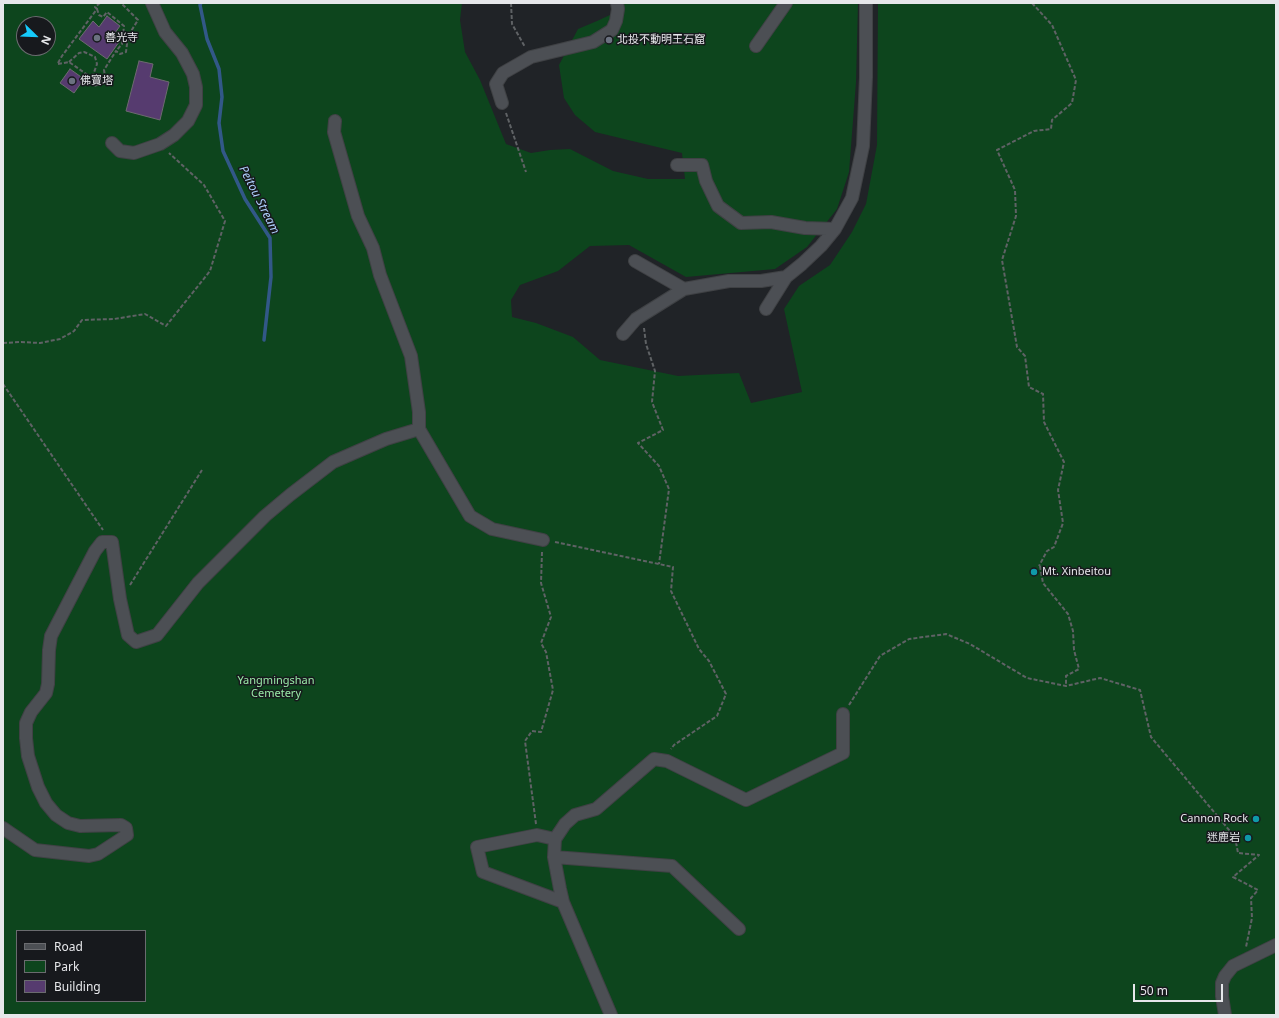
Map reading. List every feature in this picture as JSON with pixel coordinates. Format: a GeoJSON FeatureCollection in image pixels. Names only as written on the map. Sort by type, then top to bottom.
{"type":"FeatureCollection","features":[{"type":"Feature","properties":{"kind":"street"},"geometry":{"type":"LineString","coordinates":[[112,143],[120,151],[134,153],[160,144],[174,135],[188,121],[196,105],[196,87],[193,74],[182,53],[165,32],[152,3]]}},
{"type":"Feature","properties":{"kind":"street"},"geometry":{"type":"LineString","coordinates":[[502,103],[496,84],[503,73],[531,57],[593,42],[612,30],[616,21],[618,9],[617,3]]}},
{"type":"Feature","properties":{"kind":"street"},"geometry":{"type":"LineString","coordinates":[[756,46],[786,3]]}},
{"type":"Feature","properties":{"kind":"street"},"geometry":{"type":"LineString","coordinates":[[766,309],[786,277],[821,246],[835,229],[852,198],[863,146],[866,77],[866,3]]}},
{"type":"Feature","properties":{"kind":"street"},"geometry":{"type":"LineString","coordinates":[[335,121],[334,132],[358,216],[373,248],[380,275],[411,356],[419,412],[419,429],[470,516],[492,529],[543,540]]}},
{"type":"Feature","properties":{"kind":"street"},"geometry":{"type":"LineString","coordinates":[[677,166],[702,165],[706,181],[718,206],[741,223],[771,222],[805,228],[835,229]]}},
{"type":"Feature","properties":{"kind":"street"},"geometry":{"type":"LineString","coordinates":[[635,261],[684,289]]}},
{"type":"Feature","properties":{"kind":"street"},"geometry":{"type":"LineString","coordinates":[[623,334],[636,319],[684,289],[729,281],[761,281],[786,277]]}},
{"type":"Feature","properties":{"kind":"street"},"geometry":{"type":"LineString","coordinates":[[3,828],[35,850],[88,856],[98,854],[127,835],[126,828],[121,825],[80,826],[68,823],[56,815],[46,803],[38,787],[28,756],[26,738],[26,723],[31,712],[46,693],[48,684],[51,636],[95,551],[102,542],[112,542],[120,599],[128,635],[136,642],[157,635],[198,583],[265,516],[290,495],[333,462],[386,439],[419,429]]}},
{"type":"Feature","properties":{"kind":"street"},"geometry":{"type":"LineString","coordinates":[[611,1015],[564,902],[554,857],[555,839],[565,824],[575,816],[596,809],[654,759],[667,761],[746,800],[842,753],[843,714]]}},
{"type":"Feature","properties":{"kind":"street"},"geometry":{"type":"LineString","coordinates":[[555,839],[537,835],[478,847],[483,872],[564,902]]}},
{"type":"Feature","properties":{"kind":"street"},"geometry":{"type":"LineString","coordinates":[[554,857],[672,866],[739,928]]}},
{"type":"Feature","properties":{"kind":"street"},"geometry":{"type":"LineString","coordinates":[[1225,1015],[1222,996],[1222,983],[1233,966],[1276,945]]}},
{"type":"Feature","properties":{"kind":"path"},"geometry":{"type":"LineString","coordinates":[[97,9],[62,56],[58,64],[69,62],[79,53],[84,52],[95,57],[97,64],[92,78],[94,86],[100,84],[105,76],[104,70],[122,44],[124,26],[107,12],[103,17],[99,15],[97,9],[95,7],[100,3]]}},
{"type":"Feature","properties":{"kind":"path"},"geometry":{"type":"LineString","coordinates":[[116,51],[120,54],[126,52],[128,36],[138,20],[121,3]]}},
{"type":"Feature","properties":{"kind":"path"},"geometry":{"type":"LineString","coordinates":[[124,6],[127,3]]}},
{"type":"Feature","properties":{"kind":"path"},"geometry":{"type":"LineString","coordinates":[[511,3],[512,24],[531,57]]}},
{"type":"Feature","properties":{"kind":"path"},"geometry":{"type":"LineString","coordinates":[[1032,3],[1052,25],[1076,80],[1072,103],[1052,120],[1052,129],[1034,131],[997,150],[1014,190],[1016,216],[1002,260],[1017,347],[1025,356],[1029,387],[1043,394],[1044,422],[1064,462],[1058,490],[1063,523],[1054,547],[1047,551],[1039,566],[1043,583],[1068,614],[1073,630],[1074,650],[1079,669],[1066,676],[1066,686]]}},
{"type":"Feature","properties":{"kind":"path"},"geometry":{"type":"LineString","coordinates":[[69,62],[92,78]]}},
{"type":"Feature","properties":{"kind":"path"},"geometry":{"type":"LineString","coordinates":[[502,103],[526,172]]}},
{"type":"Feature","properties":{"kind":"path"},"geometry":{"type":"LineString","coordinates":[[3,343],[40,343],[60,339],[74,331],[82,320],[114,319],[145,314],[166,326],[210,272],[225,221],[204,185],[160,144]]}},
{"type":"Feature","properties":{"kind":"path"},"geometry":{"type":"LineString","coordinates":[[642,315],[646,344],[655,371],[652,402],[663,430],[638,443],[659,466],[669,490],[659,564]]}},
{"type":"Feature","properties":{"kind":"path"},"geometry":{"type":"LineString","coordinates":[[3,384],[112,542]]}},
{"type":"Feature","properties":{"kind":"path"},"geometry":{"type":"LineString","coordinates":[[120,599],[202,470]]}},
{"type":"Feature","properties":{"kind":"path"},"geometry":{"type":"LineString","coordinates":[[537,835],[525,741],[532,731],[541,732],[553,690],[546,652],[541,643],[551,617],[540,583],[543,540],[673,567],[671,590],[699,649],[709,661],[726,694],[717,716],[674,745],[661,760]]}},
{"type":"Feature","properties":{"kind":"path"},"geometry":{"type":"LineString","coordinates":[[843,714],[880,656],[909,639],[946,634],[970,644],[1027,678],[1066,686],[1100,678],[1140,690],[1151,737],[1235,837],[1238,853],[1259,855],[1233,877],[1258,890],[1251,898],[1252,918],[1244,960]]}},
{"type":"Feature","properties":{"kind":"green space","name":"Yangmingshan Cemetery"},"geometry":{"type":"Polygon","coordinates":[[[3,3],[462,3],[460,20],[465,52],[480,80],[506,144],[531,153],[570,149],[613,171],[648,179],[685,179],[682,153],[595,132],[575,115],[564,98],[559,65],[578,29],[623,9],[622,3],[858,3],[856,82],[849,172],[837,209],[807,247],[775,269],[686,277],[629,245],[590,246],[558,271],[520,285],[511,300],[512,317],[536,323],[573,337],[600,360],[678,376],[739,373],[751,403],[802,392],[784,309],[799,286],[830,265],[852,232],[866,204],[877,145],[878,3],[1276,3],[1276,1015],[3,1015],[3,3]]]}},
{"type":"Feature","properties":{"kind":"building","name":"善光寺"},"geometry":{"type":"Polygon","coordinates":[[[107,16],[120,26],[112,37],[119,42],[107,59],[79,39],[93,21],[99,27],[107,16]]]}},
{"type":"Feature","properties":{"kind":"building"},"geometry":{"type":"Polygon","coordinates":[[[139,61],[153,64],[150,77],[169,82],[160,120],[126,111],[139,61]]]}},
{"type":"Feature","properties":{"kind":"building","name":"佛寶塔"},"geometry":{"type":"Polygon","coordinates":[[[70,69],[84,79],[74,93],[60,83],[70,69]]]}},
{"type":"Feature","properties":{"kind":"waterway","name":"Peitou Stream"},"geometry":{"type":"LineString","coordinates":[[201,3],[200,5],[207,39],[219,69],[222,97],[219,123],[223,151],[245,199],[270,238],[271,277],[264,340]]}},
{"type":"Feature","properties":{"kind":"place","name":"善光寺"},"geometry":{"type":"Point","coordinates":[97,38]}},
{"type":"Feature","properties":{"kind":"place","name":"北投不動明王石窟"},"geometry":{"type":"Point","coordinates":[609,40]}},
{"type":"Feature","properties":{"kind":"place","name":"佛寶塔"},"geometry":{"type":"Point","coordinates":[72,81]}},
{"type":"Feature","properties":{"kind":"place","name":"Mt. Xinbeitou"},"geometry":{"type":"Point","coordinates":[1034,572]}},
{"type":"Feature","properties":{"kind":"place","name":"Cannon Rock"},"geometry":{"type":"Point","coordinates":[1256,819]}},
{"type":"Feature","properties":{"kind":"place","name":"迷鹿岩"},"geometry":{"type":"Point","coordinates":[1248,838]}}]}
